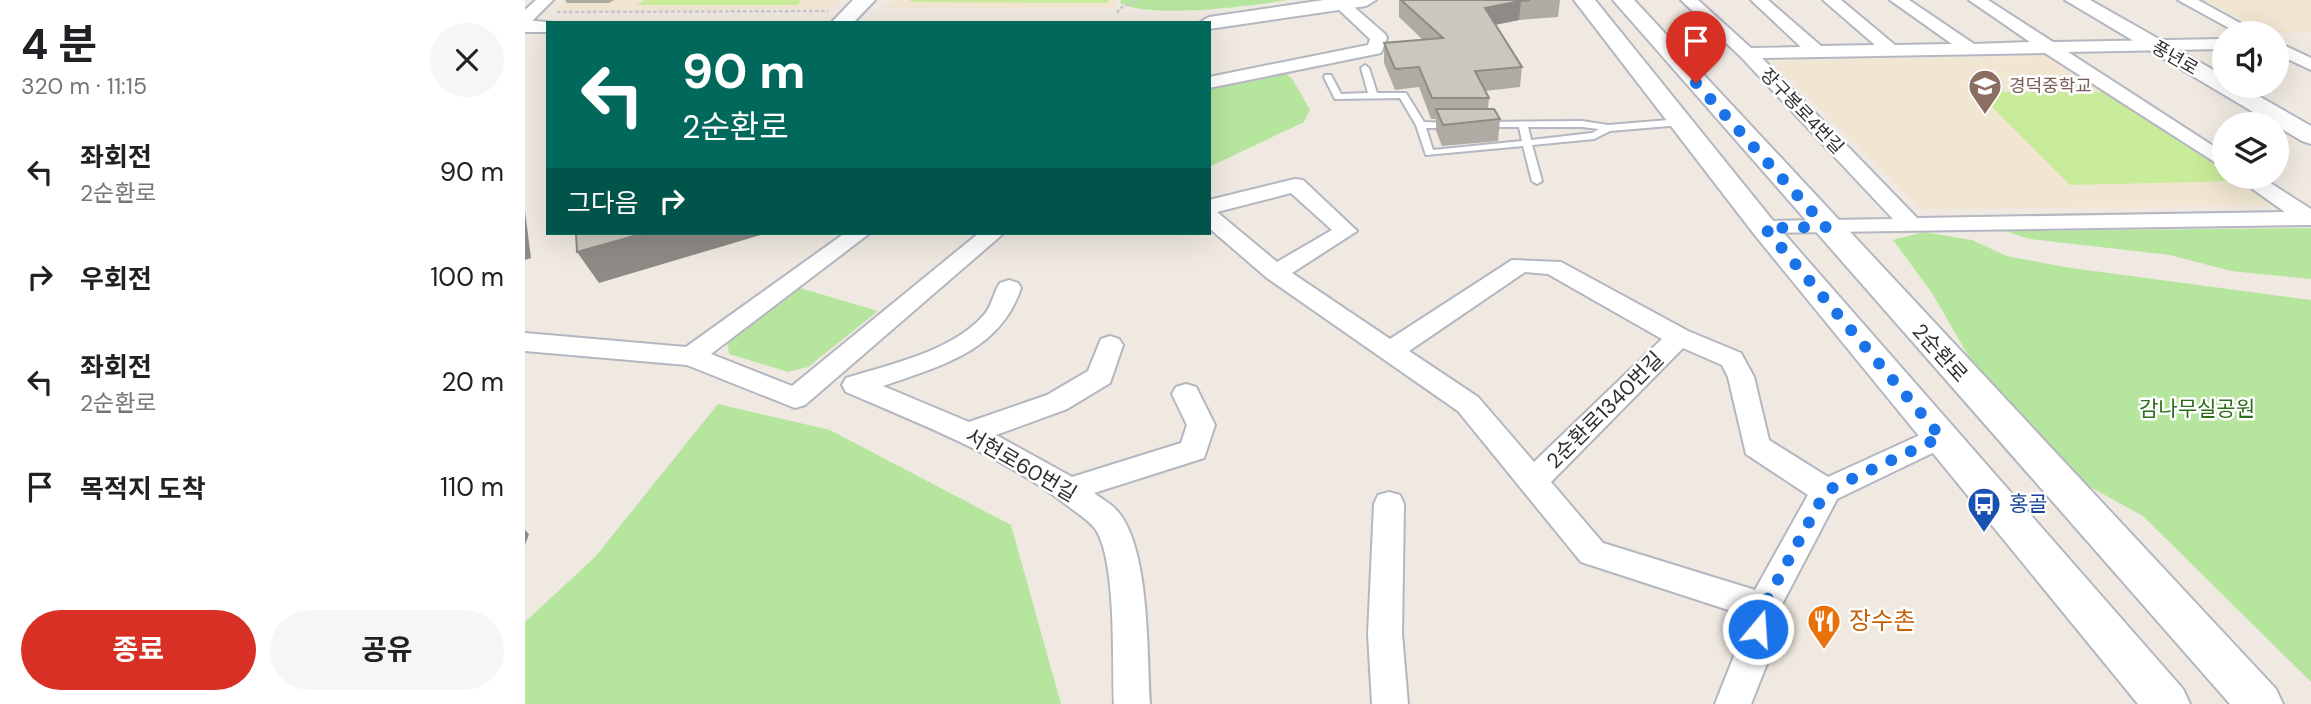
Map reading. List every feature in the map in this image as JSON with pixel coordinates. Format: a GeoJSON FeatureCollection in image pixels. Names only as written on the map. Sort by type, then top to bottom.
{"type":"FeatureCollection","features":[{"type":"Feature","properties":{"kind":"street"},"geometry":{"type":"LineString","coordinates":[[838,17],[865,0]]}},
{"type":"Feature","properties":{"kind":"street"},"geometry":{"type":"LineString","coordinates":[[1211,23],[1366,0]]}},
{"type":"Feature","properties":{"kind":"street"},"geometry":{"type":"LineString","coordinates":[[1584,0],[1765,228],[2167,704]]}},
{"type":"Feature","properties":{"kind":"street","name":"2순환로"},"geometry":{"type":"LineString","coordinates":[[1623,0],[2260,704]]}},
{"type":"Feature","properties":{"kind":"street","name":"장구봉로4번길"},"geometry":{"type":"LineString","coordinates":[[1689,0],[1747,53],[1912,226]]}},
{"type":"Feature","properties":{"kind":"street"},"geometry":{"type":"LineString","coordinates":[[1759,0],[1817,52]]}},
{"type":"Feature","properties":{"kind":"street"},"geometry":{"type":"LineString","coordinates":[[1831,0],[1892,51]]}},
{"type":"Feature","properties":{"kind":"street"},"geometry":{"type":"LineString","coordinates":[[1898,0],[1972,50]]}},
{"type":"Feature","properties":{"kind":"street"},"geometry":{"type":"LineString","coordinates":[[1977,0],[2212,154]]}},
{"type":"Feature","properties":{"kind":"street","name":"풍년로"},"geometry":{"type":"LineString","coordinates":[[2075,0],[2311,136]]}},
{"type":"Feature","properties":{"kind":"street"},"geometry":{"type":"LineString","coordinates":[[2186,0],[2227,21]]}},
{"type":"Feature","properties":{"kind":"street"},"geometry":{"type":"LineString","coordinates":[[1211,83],[1374,49],[1379,38],[1341,5]]}},
{"type":"Feature","properties":{"kind":"street"},"geometry":{"type":"LineString","coordinates":[[525,19],[547,13]]}},
{"type":"Feature","properties":{"kind":"street"},"geometry":{"type":"LineString","coordinates":[[525,26],[547,13]]}},
{"type":"Feature","properties":{"kind":"street"},"geometry":{"type":"LineString","coordinates":[[1747,53],[2212,45]]}},
{"type":"Feature","properties":{"kind":"street"},"geometry":{"type":"LineString","coordinates":[[2289,53],[2311,65]]}},
{"type":"Feature","properties":{"kind":"street"},"geometry":{"type":"LineString","coordinates":[[1211,206],[1295,185],[1346,231],[1275,273]]}},
{"type":"Feature","properties":{"kind":"street"},"geometry":{"type":"LineString","coordinates":[[2266,189],[2311,218]]}},
{"type":"Feature","properties":{"kind":"street"},"geometry":{"type":"LineString","coordinates":[[1211,218],[1275,273],[1390,351]]}},
{"type":"Feature","properties":{"kind":"street"},"geometry":{"type":"LineString","coordinates":[[1765,228],[2311,218]]}},
{"type":"Feature","properties":{"kind":"street"},"geometry":{"type":"LineString","coordinates":[[691,356],[856,235]]}},
{"type":"Feature","properties":{"kind":"street"},"geometry":{"type":"LineString","coordinates":[[525,342],[691,356],[795,398],[991,235]]}},
{"type":"Feature","properties":{"kind":"street","name":"2순환로1340번길"},"geometry":{"type":"LineString","coordinates":[[1763,607],[1592,553],[1531,483],[1468,404],[1390,351],[1520,265],[1553,267],[1679,337],[1732,359],[1741,377],[1756,446],[1826,491]]}},
{"type":"Feature","properties":{"kind":"street","name":"서현로60번길"},"geometry":{"type":"LineString","coordinates":[[1009,288],[1001,310],[969,340],[856,385],[921,416],[970,433],[1069,489],[1109,522],[1122,556],[1132,704]]}},
{"type":"Feature","properties":{"kind":"street","name":"2순환로1340번길"},"geometry":{"type":"LineString","coordinates":[[1531,483],[1679,337]]}},
{"type":"Feature","properties":{"kind":"street"},"geometry":{"type":"LineString","coordinates":[[970,433],[1057,402],[1100,376],[1110,345]]}},
{"type":"Feature","properties":{"kind":"street"},"geometry":{"type":"LineString","coordinates":[[1069,489],[1194,450],[1201,425],[1186,394]]}},
{"type":"Feature","properties":{"kind":"street"},"geometry":{"type":"LineString","coordinates":[[1733,704],[1753,650],[1763,607],[1826,491],[1941,437]]}},
{"type":"Feature","properties":{"kind":"street"},"geometry":{"type":"LineString","coordinates":[[1389,504],[1385,634],[1390,704]]}},
{"type":"Feature","properties":{"kind":"lane"},"geometry":{"type":"LineString","coordinates":[[1364,68],[1373,96]]}},
{"type":"Feature","properties":{"kind":"lane"},"geometry":{"type":"LineString","coordinates":[[1328,77],[1338,97],[1403,95],[1421,125],[1429,153],[1594,136],[1608,128]]}},
{"type":"Feature","properties":{"kind":"lane"},"geometry":{"type":"LineString","coordinates":[[1472,125],[1582,124],[1608,128],[1681,122]]}},
{"type":"Feature","properties":{"kind":"lane"},"geometry":{"type":"LineString","coordinates":[[1523,124],[1537,181]]}},
{"type":"Feature","properties":{"kind":"lane"},"geometry":{"type":"LineString","coordinates":[[1421,125],[1459,125]]}},
{"type":"Feature","properties":{"kind":"path"},"geometry":{"type":"LineString","coordinates":[[1117,13],[1120,8],[1139,0]]}},
{"type":"Feature","properties":{"kind":"path"},"geometry":{"type":"LineString","coordinates":[[547,13],[838,17]]}},
{"type":"Feature","properties":{"kind":"shaded area"},"geometry":{"type":"Polygon","coordinates":[[[565,0],[841,0],[831,9],[556,10],[565,0]]]}},
{"type":"Feature","properties":{"kind":"shaded area"},"geometry":{"type":"Polygon","coordinates":[[[892,0],[1117,0],[1112,8],[884,8],[892,0]]]}},
{"type":"Feature","properties":{"kind":"shaded area"},"geometry":{"type":"Polygon","coordinates":[[[2203,0],[2311,0],[2311,32],[2289,32],[2289,21],[2244,21],[2203,0]]]}},
{"type":"Feature","properties":{"kind":"shaded area","name":"경덕중학교"},"geometry":{"type":"Polygon","coordinates":[[[2052,56],[2212,164],[2212,189],[2250,189],[2275,206],[1921,209],[1771,61],[2052,56]]]}},
{"type":"Feature","properties":{"kind":"green space"},"geometry":{"type":"Polygon","coordinates":[[[644,0],[802,0],[797,5],[637,5],[644,0]]]}},
{"type":"Feature","properties":{"kind":"green space"},"geometry":{"type":"Polygon","coordinates":[[[1109,0],[1107,3],[909,2],[1109,0]]]}},
{"type":"Feature","properties":{"kind":"green space"},"geometry":{"type":"Polygon","coordinates":[[[1121,0],[1288,0],[1177,11],[1135,8],[1120,3],[1121,0]]]}},
{"type":"Feature","properties":{"kind":"green space"},"geometry":{"type":"Polygon","coordinates":[[[1285,73],[1293,80],[1310,110],[1304,122],[1211,166],[1211,90],[1285,73]]]}},
{"type":"Feature","properties":{"kind":"green space"},"geometry":{"type":"Polygon","coordinates":[[[1977,92],[2105,92],[2212,163],[2212,182],[2070,185],[1977,92]]]}},
{"type":"Feature","properties":{"kind":"green space"},"geometry":{"type":"Polygon","coordinates":[[[2311,228],[2311,279],[2231,271],[2170,255],[2030,239],[2005,231],[2311,228]]]}},
{"type":"Feature","properties":{"kind":"green space","name":"감나무실공원"},"geometry":{"type":"Polygon","coordinates":[[[1923,232],[1972,240],[2007,256],[2064,267],[2311,300],[2311,682],[2143,516],[2079,481],[1972,362],[1932,293],[1893,240],[1923,232]]]}},
{"type":"Feature","properties":{"kind":"green space"},"geometry":{"type":"Polygon","coordinates":[[[800,288],[878,311],[808,367],[788,372],[729,354],[727,341],[800,288]]]}},
{"type":"Feature","properties":{"kind":"green space"},"geometry":{"type":"Polygon","coordinates":[[[718,404],[830,430],[1011,525],[1061,704],[525,704],[525,622],[595,557],[718,404]]]}},
{"type":"Feature","properties":{"kind":"building"},"geometry":{"type":"Polygon","coordinates":[[[1401,0],[1530,0],[1485,8],[1522,67],[1475,71],[1489,98],[1432,98],[1419,67],[1395,69],[1384,43],[1443,38],[1401,0]]]}},
{"type":"Feature","properties":{"kind":"building"},"geometry":{"type":"Polygon","coordinates":[[[1436,109],[1494,109],[1500,119],[1443,125],[1436,109]]]}},
{"type":"Feature","properties":{"kind":"building"},"geometry":{"type":"Polygon","coordinates":[[[576,235],[638,235],[577,252],[576,235]]]}},
{"type":"Feature","properties":{"kind":"place","name":"경덕중학교"},"geometry":{"type":"Point","coordinates":[1985,116]}},
{"type":"Feature","properties":{"kind":"place","name":"홍골"},"geometry":{"type":"Point","coordinates":[1984,534]}},
{"type":"Feature","properties":{"kind":"place","name":"장수촌"},"geometry":{"type":"Point","coordinates":[1824,651]}},
{"type":"Feature","properties":{"kind":"route"},"geometry":{"type":"LineString","coordinates":[[1696,83],[1826,227],[1765,228],[1941,437],[1826,491],[1763,607],[1758,629]]}}]}
